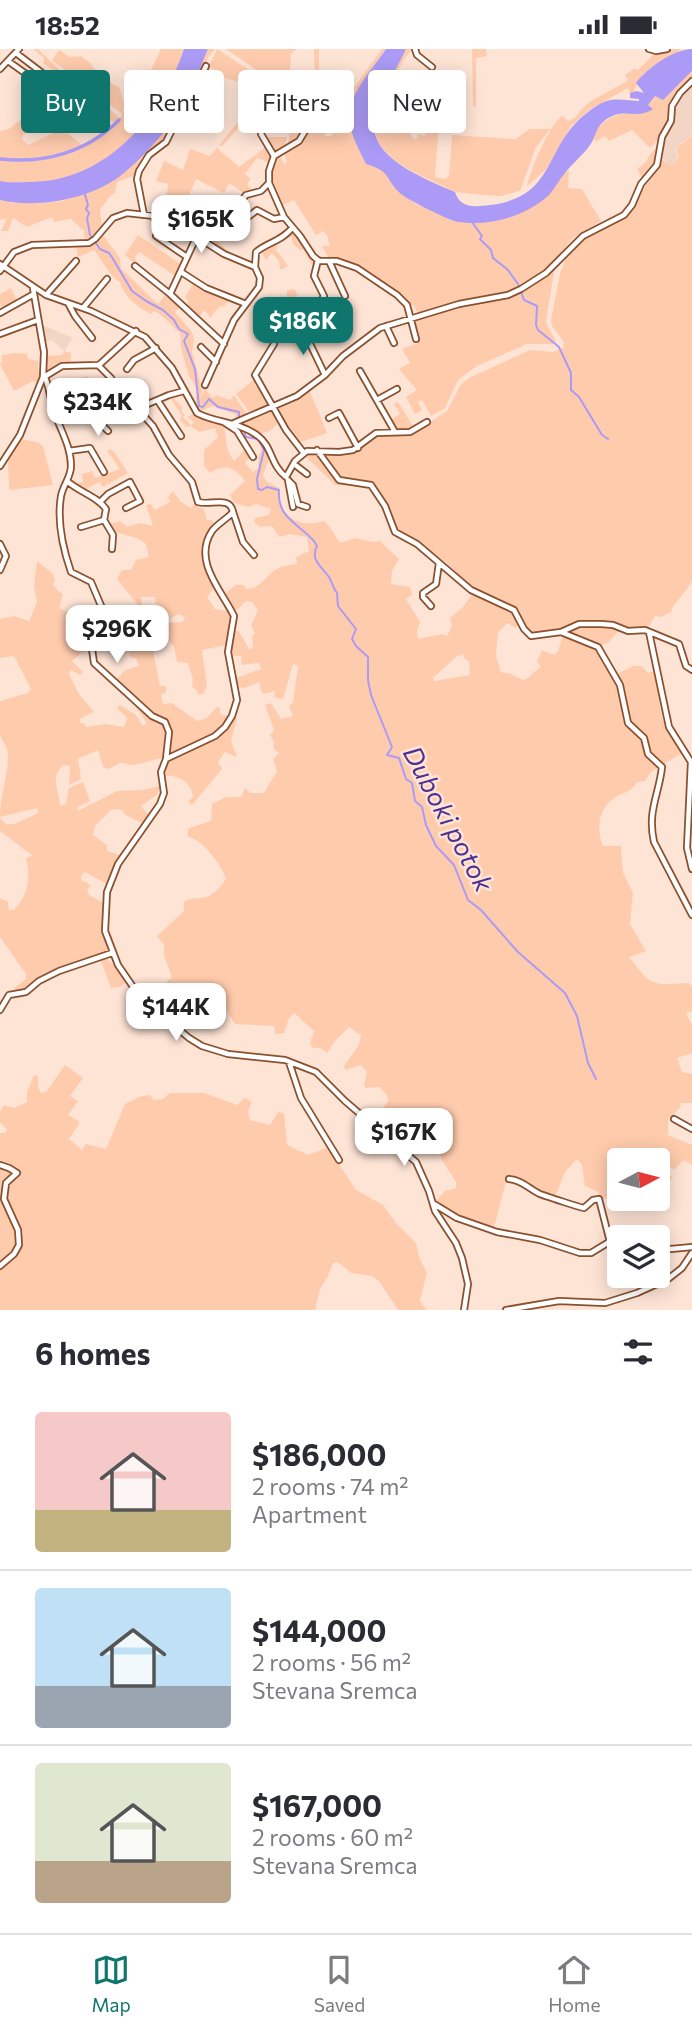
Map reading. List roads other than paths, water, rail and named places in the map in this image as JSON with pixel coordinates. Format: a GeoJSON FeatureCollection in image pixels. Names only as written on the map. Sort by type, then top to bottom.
{"type":"FeatureCollection","features":[{"type":"Feature","properties":{"kind":"street"},"geometry":{"type":"LineString","coordinates":[[415,49],[417,55],[432,67]]}},
{"type":"Feature","properties":{"kind":"street"},"geometry":{"type":"LineString","coordinates":[[649,49],[667,49]]}},
{"type":"Feature","properties":{"kind":"street"},"geometry":{"type":"LineString","coordinates":[[0,69],[18,51],[40,70]]}},
{"type":"Feature","properties":{"kind":"street"},"geometry":{"type":"LineString","coordinates":[[8,61],[21,70]]}},
{"type":"Feature","properties":{"kind":"street"},"geometry":{"type":"LineString","coordinates":[[144,215],[137,179],[139,171],[149,155],[166,142],[180,114],[189,103],[206,66]]}},
{"type":"Feature","properties":{"kind":"street"},"geometry":{"type":"LineString","coordinates":[[255,267],[224,254],[186,230],[144,215],[127,213],[116,216],[94,240],[77,245],[32,245],[13,252],[1,267],[47,295],[135,331],[156,348],[174,371],[198,414],[239,422],[297,395],[325,375],[343,356],[386,326],[458,304],[508,295],[546,273],[583,236],[628,211],[641,185],[657,165],[662,137],[671,121],[673,103],[692,81]]}},
{"type":"Feature","properties":{"kind":"street"},"geometry":{"type":"LineString","coordinates":[[261,133],[274,156]]}},
{"type":"Feature","properties":{"kind":"street"},"geometry":{"type":"LineString","coordinates":[[304,133],[299,141],[274,156],[270,171],[270,183],[284,217],[317,260],[350,265],[369,275],[405,302],[416,339]]}},
{"type":"Feature","properties":{"kind":"street"},"geometry":{"type":"LineString","coordinates":[[153,218],[165,216],[181,219],[208,232],[218,232],[232,223],[239,204],[246,195],[261,191],[270,183]]}},
{"type":"Feature","properties":{"kind":"street"},"geometry":{"type":"LineString","coordinates":[[248,217],[257,210],[275,219],[284,217]]}},
{"type":"Feature","properties":{"kind":"street"},"geometry":{"type":"LineString","coordinates":[[205,385],[234,320],[260,284],[255,267],[258,250],[281,239],[292,228]]}},
{"type":"Feature","properties":{"kind":"street"},"geometry":{"type":"LineString","coordinates":[[156,236],[187,257]]}},
{"type":"Feature","properties":{"kind":"street"},"geometry":{"type":"LineString","coordinates":[[170,294],[196,238]]}},
{"type":"Feature","properties":{"kind":"street"},"geometry":{"type":"LineString","coordinates":[[311,306],[321,301],[324,296],[314,276],[317,260]]}},
{"type":"Feature","properties":{"kind":"street"},"geometry":{"type":"LineString","coordinates":[[47,295],[76,261]]}},
{"type":"Feature","properties":{"kind":"street"},"geometry":{"type":"LineString","coordinates":[[328,261],[345,296]]}},
{"type":"Feature","properties":{"kind":"street"},"geometry":{"type":"LineString","coordinates":[[135,267],[170,294],[224,344]]}},
{"type":"Feature","properties":{"kind":"street"},"geometry":{"type":"LineString","coordinates":[[181,272],[212,291],[246,304]]}},
{"type":"Feature","properties":{"kind":"street"},"geometry":{"type":"LineString","coordinates":[[83,308],[107,279]]}},
{"type":"Feature","properties":{"kind":"street"},"geometry":{"type":"LineString","coordinates":[[0,466],[20,435],[44,377],[45,354],[34,287]]}},
{"type":"Feature","properties":{"kind":"street"},"geometry":{"type":"LineString","coordinates":[[0,313],[34,294]]}},
{"type":"Feature","properties":{"kind":"street"},"geometry":{"type":"LineString","coordinates":[[68,303],[92,338]]}},
{"type":"Feature","properties":{"kind":"street"},"geometry":{"type":"LineString","coordinates":[[0,334],[38,320]]}},
{"type":"Feature","properties":{"kind":"street"},"geometry":{"type":"LineString","coordinates":[[386,326],[394,343]]}},
{"type":"Feature","properties":{"kind":"street"},"geometry":{"type":"LineString","coordinates":[[285,330],[302,327],[325,375]]}},
{"type":"Feature","properties":{"kind":"street"},"geometry":{"type":"LineString","coordinates":[[44,377],[62,366],[99,365],[135,331]]}},
{"type":"Feature","properties":{"kind":"street"},"geometry":{"type":"LineString","coordinates":[[274,344],[255,374],[286,431],[303,452]]}},
{"type":"Feature","properties":{"kind":"street"},"geometry":{"type":"LineString","coordinates":[[201,347],[216,362]]}},
{"type":"Feature","properties":{"kind":"street"},"geometry":{"type":"LineString","coordinates":[[127,369],[135,360],[156,348]]}},
{"type":"Feature","properties":{"kind":"street"},"geometry":{"type":"LineString","coordinates":[[99,365],[114,381],[116,393]]}},
{"type":"Feature","properties":{"kind":"street"},"geometry":{"type":"LineString","coordinates":[[360,371],[396,433]]}},
{"type":"Feature","properties":{"kind":"street"},"geometry":{"type":"LineString","coordinates":[[44,377],[69,451],[71,470],[61,494],[60,507],[64,550],[70,570],[76,576],[91,582],[103,611],[101,626],[91,642],[94,663],[152,716],[168,724],[169,732],[166,759],[161,772],[164,793],[160,804],[117,864],[108,885],[105,931],[112,953],[140,997],[202,1046],[228,1054],[289,1061],[316,1072],[345,1101],[416,1161],[440,1221],[456,1243],[466,1272],[468,1284],[464,1310]]}},
{"type":"Feature","properties":{"kind":"street"},"geometry":{"type":"LineString","coordinates":[[377,400],[397,389]]}},
{"type":"Feature","properties":{"kind":"street"},"geometry":{"type":"LineString","coordinates":[[184,391],[169,394],[143,406],[142,414],[192,482],[198,502],[227,503],[232,508],[243,542],[254,555]]}},
{"type":"Feature","properties":{"kind":"street"},"geometry":{"type":"LineString","coordinates":[[52,397],[78,415],[83,415],[99,401],[116,393],[123,395],[127,413]]}},
{"type":"Feature","properties":{"kind":"street"},"geometry":{"type":"LineString","coordinates":[[158,401],[181,436]]}},
{"type":"Feature","properties":{"kind":"street"},"geometry":{"type":"LineString","coordinates":[[88,411],[108,431]]}},
{"type":"Feature","properties":{"kind":"street"},"geometry":{"type":"LineString","coordinates":[[329,418],[339,413],[358,448]]}},
{"type":"Feature","properties":{"kind":"street"},"geometry":{"type":"LineString","coordinates":[[222,420],[238,433],[253,457]]}},
{"type":"Feature","properties":{"kind":"street"},"geometry":{"type":"LineString","coordinates":[[239,422],[244,429],[262,440],[277,468],[293,485],[298,504],[307,507]]}},
{"type":"Feature","properties":{"kind":"street"},"geometry":{"type":"LineString","coordinates":[[293,507],[287,479],[303,452],[339,452],[358,448],[379,432],[417,430],[427,422]]}},
{"type":"Feature","properties":{"kind":"street"},"geometry":{"type":"LineString","coordinates":[[69,451],[90,448],[104,472]]}},
{"type":"Feature","properties":{"kind":"street"},"geometry":{"type":"LineString","coordinates":[[317,450],[338,480],[372,485],[386,506],[393,529],[417,544],[471,590],[514,610],[531,636],[561,632],[579,624],[613,625],[628,631],[649,631],[679,644],[685,666],[692,670]]}},
{"type":"Feature","properties":{"kind":"street"},"geometry":{"type":"LineString","coordinates":[[294,464],[307,474]]}},
{"type":"Feature","properties":{"kind":"street"},"geometry":{"type":"LineString","coordinates":[[67,481],[100,502],[106,509],[104,520],[113,535],[112,549]]}},
{"type":"Feature","properties":{"kind":"street"},"geometry":{"type":"LineString","coordinates":[[100,502],[130,482],[140,501],[126,508]]}},
{"type":"Feature","properties":{"kind":"street"},"geometry":{"type":"LineString","coordinates":[[166,759],[221,732],[236,705],[228,652],[234,616],[215,587],[206,555],[212,530],[233,513]]}},
{"type":"Feature","properties":{"kind":"street"},"geometry":{"type":"LineString","coordinates":[[81,527],[104,520]]}},
{"type":"Feature","properties":{"kind":"street"},"geometry":{"type":"LineString","coordinates":[[0,544],[6,555],[0,570]]}},
{"type":"Feature","properties":{"kind":"street"},"geometry":{"type":"LineString","coordinates":[[431,606],[423,593],[436,584],[439,562]]}},
{"type":"Feature","properties":{"kind":"street"},"geometry":{"type":"LineString","coordinates":[[649,631],[669,727],[691,762],[687,848],[692,869]]}},
{"type":"Feature","properties":{"kind":"street"},"geometry":{"type":"LineString","coordinates":[[561,632],[598,647],[620,685],[628,723],[643,738],[648,754],[662,767],[653,802],[652,833],[657,849],[692,915]]}},
{"type":"Feature","properties":{"kind":"street"},"geometry":{"type":"LineString","coordinates":[[0,1010],[9,995],[26,992],[51,975],[112,953]]}},
{"type":"Feature","properties":{"kind":"street"},"geometry":{"type":"LineString","coordinates":[[289,1061],[301,1098],[339,1160]]}},
{"type":"Feature","properties":{"kind":"street"},"geometry":{"type":"LineString","coordinates":[[674,1119],[692,1129]]}},
{"type":"Feature","properties":{"kind":"street"},"geometry":{"type":"LineString","coordinates":[[0,1165],[17,1173],[6,1183],[4,1195],[18,1230],[19,1245],[15,1254],[0,1266]]}},
{"type":"Feature","properties":{"kind":"street"},"geometry":{"type":"LineString","coordinates":[[509,1179],[518,1180],[541,1194],[561,1199],[578,1208],[584,1208],[593,1200],[600,1199],[607,1229]]}},
{"type":"Feature","properties":{"kind":"street"},"geometry":{"type":"LineString","coordinates":[[433,1203],[457,1218],[580,1253],[591,1253],[607,1244]]}},
{"type":"Feature","properties":{"kind":"street"},"geometry":{"type":"LineString","coordinates":[[670,1249],[692,1247]]}},
{"type":"Feature","properties":{"kind":"street"},"geometry":{"type":"LineString","coordinates":[[506,1310],[559,1301],[605,1303],[668,1279],[682,1268],[692,1253]]}},
{"type":"Feature","properties":{"kind":"street"},"geometry":{"type":"LineString","coordinates":[[605,1303],[606,1310]]}},
{"type":"Feature","properties":{"kind":"waterway"},"geometry":{"type":"LineString","coordinates":[[0,159],[33,160],[64,153],[93,140],[119,120]]}},
{"type":"Feature","properties":{"kind":"waterway","name":"Duboki potok"},"geometry":{"type":"LineString","coordinates":[[84,191],[90,235],[100,249],[109,253],[132,291],[163,310],[179,329],[188,334],[184,341],[195,369],[199,406],[203,407],[209,399],[218,407],[239,412],[239,418]]}},
{"type":"Feature","properties":{"kind":"waterway"},"geometry":{"type":"LineString","coordinates":[[472,222],[482,236],[480,239],[491,250],[493,258],[508,270],[518,284],[524,300],[537,306],[538,330],[559,347],[571,373],[571,390],[579,397],[602,435],[608,439]]}},
{"type":"Feature","properties":{"kind":"waterway","name":"Duboki potok"},"geometry":{"type":"LineString","coordinates":[[242,423],[246,437],[258,439],[264,450],[257,479],[258,489],[267,487],[279,490],[281,507],[289,519],[314,541],[317,546],[316,559],[337,593],[338,606],[356,629],[352,639],[368,657],[371,695],[392,747],[387,755],[399,758],[406,779],[412,783],[415,801],[422,807],[426,825],[436,846],[454,865],[468,900],[481,910],[518,952],[565,993],[577,1016],[588,1063],[596,1079]]}}]}
